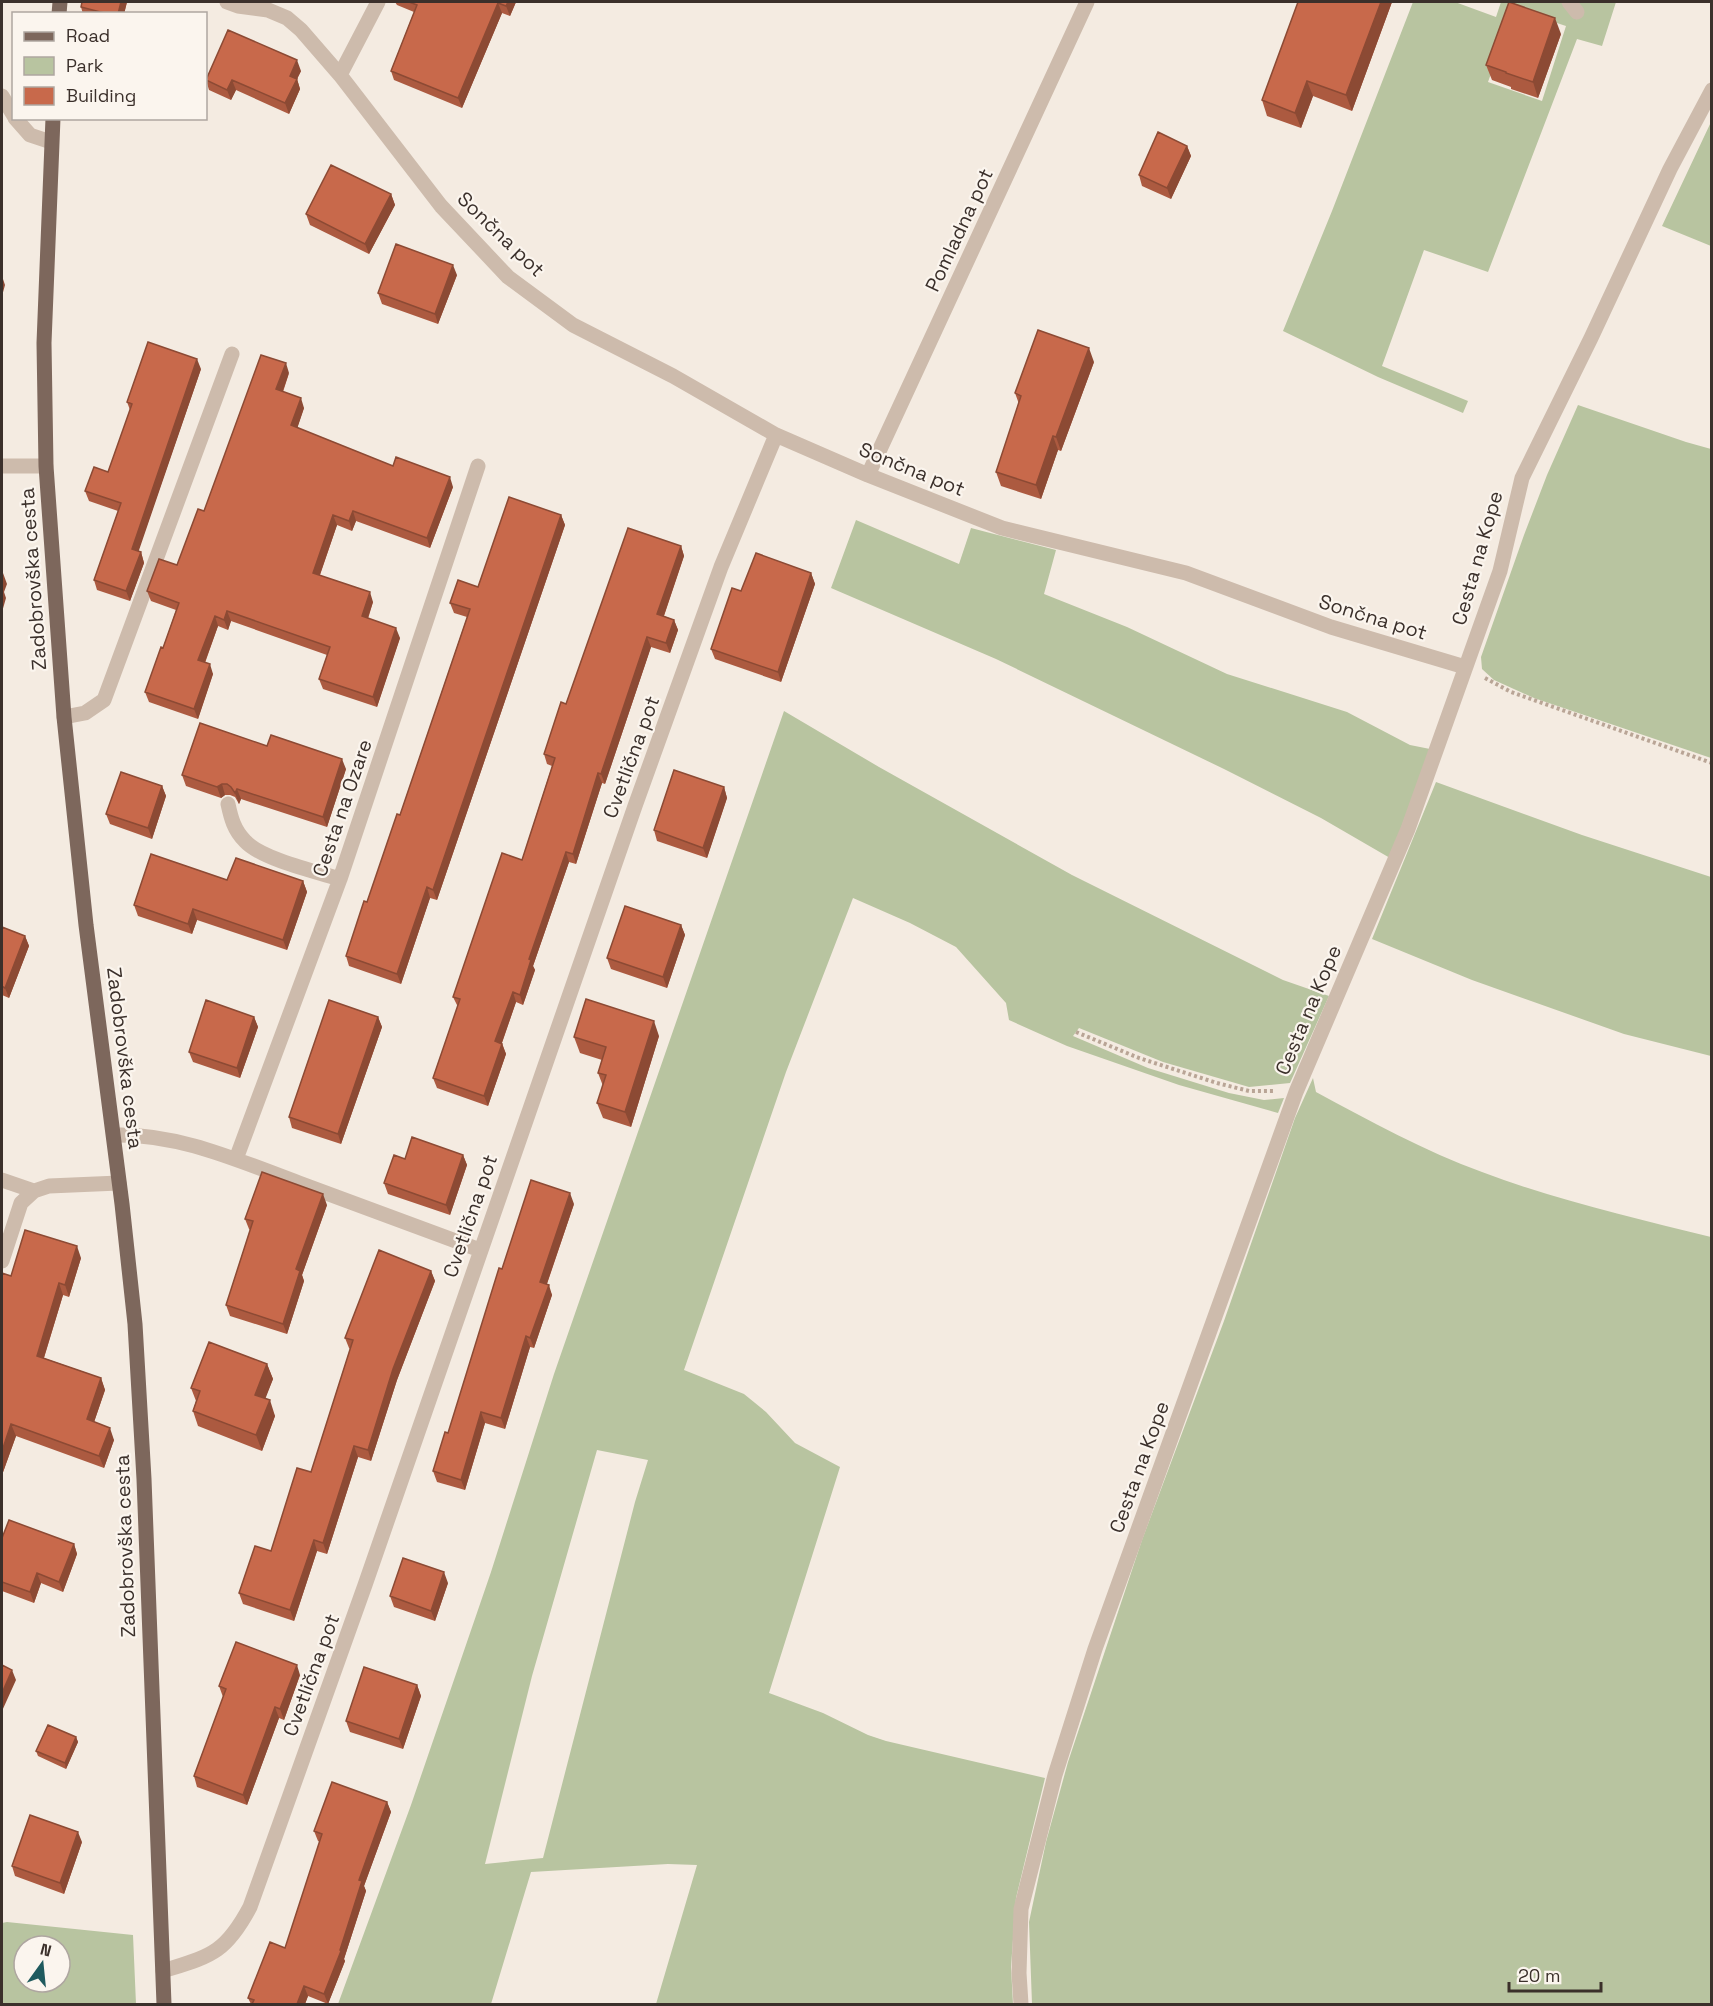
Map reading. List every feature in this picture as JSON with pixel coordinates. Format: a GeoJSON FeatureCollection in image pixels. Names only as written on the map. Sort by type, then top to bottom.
{"type":"FeatureCollection","features":[{"type":"Feature","properties":{"kind":"main road","name":"Zadobrovška cesta"},"geometry":{"type":"LineString","coordinates":[[53,120],[44,343],[46,466],[64,717],[86,925],[114,1135],[135,1324],[164,2004]]}},
{"type":"Feature","properties":{"kind":"street","name":"Sončna pot"},"geometry":{"type":"LineString","coordinates":[[227,2],[238,6],[268,10],[287,18],[340,75],[441,206],[508,277],[573,325],[673,376],[776,435],[868,475],[1002,528],[1186,573],[1331,627],[1465,667]]}},
{"type":"Feature","properties":{"kind":"street"},"geometry":{"type":"LineString","coordinates":[[340,75],[378,2]]}},
{"type":"Feature","properties":{"kind":"street","name":"Pomladna pot"},"geometry":{"type":"LineString","coordinates":[[868,475],[1087,2]]}},
{"type":"Feature","properties":{"kind":"street","name":"Cesta na Kope"},"geometry":{"type":"LineString","coordinates":[[1021,2004],[1019,1973],[1021,1909],[1055,1775],[1095,1649],[1296,1092],[1408,829],[1500,572],[1522,478],[1670,169],[1712,90]]}},
{"type":"Feature","properties":{"kind":"street"},"geometry":{"type":"LineString","coordinates":[[2,96],[12,114]]}},
{"type":"Feature","properties":{"kind":"street"},"geometry":{"type":"LineString","coordinates":[[17,120],[30,135],[51,142]]}},
{"type":"Feature","properties":{"kind":"street"},"geometry":{"type":"LineString","coordinates":[[64,717],[85,712],[104,700],[232,354]]}},
{"type":"Feature","properties":{"kind":"street","name":"Cvetlična pot"},"geometry":{"type":"LineString","coordinates":[[163,1971],[209,1955],[223,1946],[237,1930],[250,1907],[361,1596],[635,806],[714,589],[776,435]]}},
{"type":"Feature","properties":{"kind":"street"},"geometry":{"type":"LineString","coordinates":[[2,466],[46,466]]}},
{"type":"Feature","properties":{"kind":"street","name":"Cesta na Ozare"},"geometry":{"type":"LineString","coordinates":[[236,1159],[340,879],[478,466]]}},
{"type":"Feature","properties":{"kind":"street"},"geometry":{"type":"LineString","coordinates":[[228,804],[232,823],[246,843],[267,855],[340,879]]}},
{"type":"Feature","properties":{"kind":"street"},"geometry":{"type":"LineString","coordinates":[[114,1135],[135,1134],[168,1138],[236,1159],[480,1250]]}},
{"type":"Feature","properties":{"kind":"street"},"geometry":{"type":"LineString","coordinates":[[2,1180],[34,1191]]}},
{"type":"Feature","properties":{"kind":"street"},"geometry":{"type":"LineString","coordinates":[[2,1261],[21,1203],[34,1191],[49,1186],[119,1183]]}},
{"type":"Feature","properties":{"kind":"path"},"geometry":{"type":"LineString","coordinates":[[1465,667],[1511,692],[1712,763]]}},
{"type":"Feature","properties":{"kind":"path"},"geometry":{"type":"LineString","coordinates":[[1076,1032],[1139,1058],[1217,1083],[1249,1091],[1296,1092]]}},
{"type":"Feature","properties":{"kind":"green space"},"geometry":{"type":"Polygon","coordinates":[[[1413,2],[1455,2],[1496,17],[1501,2],[1616,2],[1602,46],[1577,39],[1488,272],[1424,250],[1382,366],[1468,401],[1463,413],[1378,377],[1283,331],[1413,2]],[[1514,9],[1488,82],[1542,101],[1566,26],[1514,9]]]}},
{"type":"Feature","properties":{"kind":"green space"},"geometry":{"type":"Polygon","coordinates":[[[1711,122],[1711,246],[1662,226],[1711,122]]]}},
{"type":"Feature","properties":{"kind":"green space"},"geometry":{"type":"Polygon","coordinates":[[[1578,405],[1711,449],[1711,758],[1534,698],[1494,680],[1482,669],[1481,657],[1524,535],[1578,405]]]}},
{"type":"Feature","properties":{"kind":"green space"},"geometry":{"type":"Polygon","coordinates":[[[856,520],[959,564],[971,528],[1056,550],[1044,594],[1127,627],[1227,674],[1347,712],[1410,745],[1430,749],[1390,858],[1321,818],[1224,769],[996,659],[831,588],[856,520]]]}},
{"type":"Feature","properties":{"kind":"green space"},"geometry":{"type":"Polygon","coordinates":[[[784,711],[1072,875],[1283,980],[1329,996],[1290,1083],[1249,1087],[1163,1062],[1079,1028],[1073,1036],[1148,1068],[1229,1093],[1264,1100],[1284,1098],[1278,1113],[1179,1085],[1067,1046],[1009,1020],[1006,1003],[956,947],[910,923],[853,898],[786,1072],[684,1370],[744,1394],[766,1412],[795,1443],[840,1467],[769,1693],[823,1713],[868,1735],[886,1741],[1045,1778],[1016,1898],[1011,1967],[1013,2004],[656,2004],[697,1865],[668,1864],[531,1872],[491,2004],[338,2004],[411,1805],[491,1572],[554,1374],[784,711]],[[597,1450],[532,1676],[485,1864],[543,1858],[635,1502],[648,1460],[597,1450]]]}},
{"type":"Feature","properties":{"kind":"green space"},"geometry":{"type":"Polygon","coordinates":[[[1436,782],[1582,835],[1711,877],[1711,1056],[1624,1034],[1472,980],[1372,939],[1436,782]]]}},
{"type":"Feature","properties":{"kind":"green space"},"geometry":{"type":"Polygon","coordinates":[[[1313,1078],[1316,1092],[1460,1164],[1567,1200],[1711,1237],[1711,2004],[1032,2004],[1029,1922],[1046,1842],[1068,1762],[1142,1540],[1224,1321],[1295,1118],[1313,1078]]]}},
{"type":"Feature","properties":{"kind":"green space"},"geometry":{"type":"Polygon","coordinates":[[[2,1923],[133,1935],[136,2004],[2,2004],[2,1923]]]}},
{"type":"Feature","properties":{"kind":"building"},"geometry":{"type":"Polygon","coordinates":[[[82,2],[121,2],[118,12],[100,12],[81,7],[82,2]]]}},
{"type":"Feature","properties":{"kind":"building"},"geometry":{"type":"Polygon","coordinates":[[[409,2],[508,2],[506,6],[498,3],[458,98],[391,71],[417,5],[409,2]]]}},
{"type":"Feature","properties":{"kind":"building"},"geometry":{"type":"Polygon","coordinates":[[[1298,2],[1381,2],[1346,95],[1307,81],[1295,113],[1262,100],[1298,2]]]}},
{"type":"Feature","properties":{"kind":"building"},"geometry":{"type":"Polygon","coordinates":[[[1509,2],[1555,18],[1533,82],[1486,65],[1509,2]]]}},
{"type":"Feature","properties":{"kind":"building"},"geometry":{"type":"Polygon","coordinates":[[[228,30],[297,60],[290,76],[297,79],[285,103],[232,80],[227,90],[207,80],[228,30]]]}},
{"type":"Feature","properties":{"kind":"building"},"geometry":{"type":"Polygon","coordinates":[[[1158,132],[1187,146],[1167,188],[1139,175],[1158,132]]]}},
{"type":"Feature","properties":{"kind":"building"},"geometry":{"type":"Polygon","coordinates":[[[331,165],[391,194],[365,244],[306,214],[331,165]]]}},
{"type":"Feature","properties":{"kind":"building"},"geometry":{"type":"Polygon","coordinates":[[[396,244],[453,265],[435,314],[378,293],[396,244]]]}},
{"type":"Feature","properties":{"kind":"building"},"geometry":{"type":"Polygon","coordinates":[[[1038,330],[1089,348],[1056,437],[1053,436],[1036,485],[996,472],[1021,396],[1015,393],[1038,330]]]}},
{"type":"Feature","properties":{"kind":"building"},"geometry":{"type":"Polygon","coordinates":[[[148,342],[197,359],[132,549],[141,552],[126,591],[94,580],[121,503],[85,491],[94,467],[108,472],[132,404],[127,402],[148,342]]]}},
{"type":"Feature","properties":{"kind":"building"},"geometry":{"type":"Polygon","coordinates":[[[261,355],[286,363],[276,389],[301,398],[291,425],[393,466],[396,457],[450,477],[427,538],[353,511],[349,521],[333,515],[313,573],[370,592],[362,616],[396,628],[373,697],[319,679],[330,647],[227,611],[224,620],[215,616],[198,660],[210,664],[194,709],[145,692],[179,603],[147,591],[159,559],[177,565],[198,509],[204,511],[261,355]]]}},
{"type":"Feature","properties":{"kind":"building"},"geometry":{"type":"Polygon","coordinates":[[[509,497],[561,515],[433,890],[427,887],[397,974],[346,956],[397,814],[400,815],[470,609],[450,603],[458,580],[478,587],[509,497]]]}},
{"type":"Feature","properties":{"kind":"building"},"geometry":{"type":"Polygon","coordinates":[[[628,528],[681,546],[657,614],[674,620],[666,643],[647,637],[601,774],[598,773],[573,854],[566,852],[529,959],[531,960],[520,995],[513,992],[495,1041],[502,1044],[484,1096],[433,1078],[460,999],[453,997],[502,853],[522,860],[555,758],[544,754],[561,702],[566,704],[628,528]]]}},
{"type":"Feature","properties":{"kind":"building"},"geometry":{"type":"Polygon","coordinates":[[[756,553],[811,573],[778,672],[711,649],[732,588],[741,591],[756,553]]]}},
{"type":"Feature","properties":{"kind":"building"},"geometry":{"type":"Polygon","coordinates":[[[200,723],[267,746],[271,735],[342,759],[323,817],[237,789],[235,793],[227,784],[217,787],[182,775],[200,723]]]}},
{"type":"Feature","properties":{"kind":"building"},"geometry":{"type":"Polygon","coordinates":[[[674,770],[724,787],[703,848],[654,830],[674,770]]]}},
{"type":"Feature","properties":{"kind":"building"},"geometry":{"type":"Polygon","coordinates":[[[121,772],[162,786],[148,828],[106,814],[121,772]]]}},
{"type":"Feature","properties":{"kind":"building"},"geometry":{"type":"Polygon","coordinates":[[[151,854],[227,880],[236,858],[303,881],[283,940],[193,909],[188,924],[134,905],[151,854]]]}},
{"type":"Feature","properties":{"kind":"building"},"geometry":{"type":"Polygon","coordinates":[[[625,906],[681,925],[663,977],[607,958],[625,906]]]}},
{"type":"Feature","properties":{"kind":"building"},"geometry":{"type":"Polygon","coordinates":[[[2,927],[25,936],[5,988],[2,986],[2,927]]]}},
{"type":"Feature","properties":{"kind":"building"},"geometry":{"type":"Polygon","coordinates":[[[586,999],[654,1021],[625,1112],[597,1103],[606,1075],[598,1073],[606,1047],[574,1037],[586,999]]]}},
{"type":"Feature","properties":{"kind":"building"},"geometry":{"type":"Polygon","coordinates":[[[206,1000],[254,1017],[237,1068],[189,1052],[206,1000]]]}},
{"type":"Feature","properties":{"kind":"building"},"geometry":{"type":"Polygon","coordinates":[[[329,1000],[378,1017],[338,1134],[289,1117],[329,1000]]]}},
{"type":"Feature","properties":{"kind":"building"},"geometry":{"type":"Polygon","coordinates":[[[412,1137],[463,1155],[446,1205],[384,1183],[394,1155],[405,1159],[412,1137]]]}},
{"type":"Feature","properties":{"kind":"building"},"geometry":{"type":"Polygon","coordinates":[[[262,1172],[323,1194],[296,1269],[300,1271],[283,1324],[226,1305],[253,1221],[245,1219],[262,1172]]]}},
{"type":"Feature","properties":{"kind":"building"},"geometry":{"type":"Polygon","coordinates":[[[531,1180],[570,1193],[540,1282],[549,1285],[530,1338],[526,1336],[501,1418],[481,1412],[461,1480],[433,1471],[445,1432],[448,1433],[499,1268],[502,1269],[531,1180]]]}},
{"type":"Feature","properties":{"kind":"building"},"geometry":{"type":"Polygon","coordinates":[[[25,1230],[77,1246],[65,1285],[59,1283],[37,1356],[101,1378],[87,1419],[110,1428],[99,1456],[11,1424],[2,1451],[2,1273],[11,1276],[25,1230]]]}},
{"type":"Feature","properties":{"kind":"building"},"geometry":{"type":"Polygon","coordinates":[[[379,1250],[431,1271],[393,1369],[368,1450],[354,1446],[323,1543],[314,1540],[290,1610],[239,1593],[255,1546],[271,1551],[297,1468],[311,1472],[353,1340],[345,1338],[379,1250]]]}},
{"type":"Feature","properties":{"kind":"building"},"geometry":{"type":"Polygon","coordinates":[[[209,1342],[267,1364],[255,1395],[270,1400],[256,1435],[193,1411],[200,1391],[191,1388],[209,1342]]]}},
{"type":"Feature","properties":{"kind":"building"},"geometry":{"type":"Polygon","coordinates":[[[9,1520],[74,1544],[59,1582],[37,1573],[30,1592],[2,1582],[2,1538],[9,1520]]]}},
{"type":"Feature","properties":{"kind":"building"},"geometry":{"type":"Polygon","coordinates":[[[403,1558],[444,1572],[431,1611],[390,1596],[403,1558]]]}},
{"type":"Feature","properties":{"kind":"building"},"geometry":{"type":"Polygon","coordinates":[[[236,1642],[297,1665],[280,1709],[275,1707],[243,1795],[194,1776],[226,1689],[219,1686],[236,1642]]]}},
{"type":"Feature","properties":{"kind":"building"},"geometry":{"type":"Polygon","coordinates":[[[2,1665],[12,1670],[2,1693],[2,1665]]]}},
{"type":"Feature","properties":{"kind":"building"},"geometry":{"type":"Polygon","coordinates":[[[364,1667],[417,1685],[399,1739],[346,1721],[364,1667]]]}},
{"type":"Feature","properties":{"kind":"building"},"geometry":{"type":"Polygon","coordinates":[[[48,1725],[76,1737],[65,1763],[36,1751],[48,1725]]]}},
{"type":"Feature","properties":{"kind":"building"},"geometry":{"type":"Polygon","coordinates":[[[332,1782],[387,1802],[359,1880],[362,1881],[341,1951],[324,1994],[304,1986],[297,2004],[252,2004],[254,2000],[248,1998],[270,1942],[285,1948],[322,1834],[314,1831],[332,1782]]]}},
{"type":"Feature","properties":{"kind":"building"},"geometry":{"type":"Polygon","coordinates":[[[30,1815],[78,1832],[60,1883],[12,1866],[30,1815]]]}}]}
